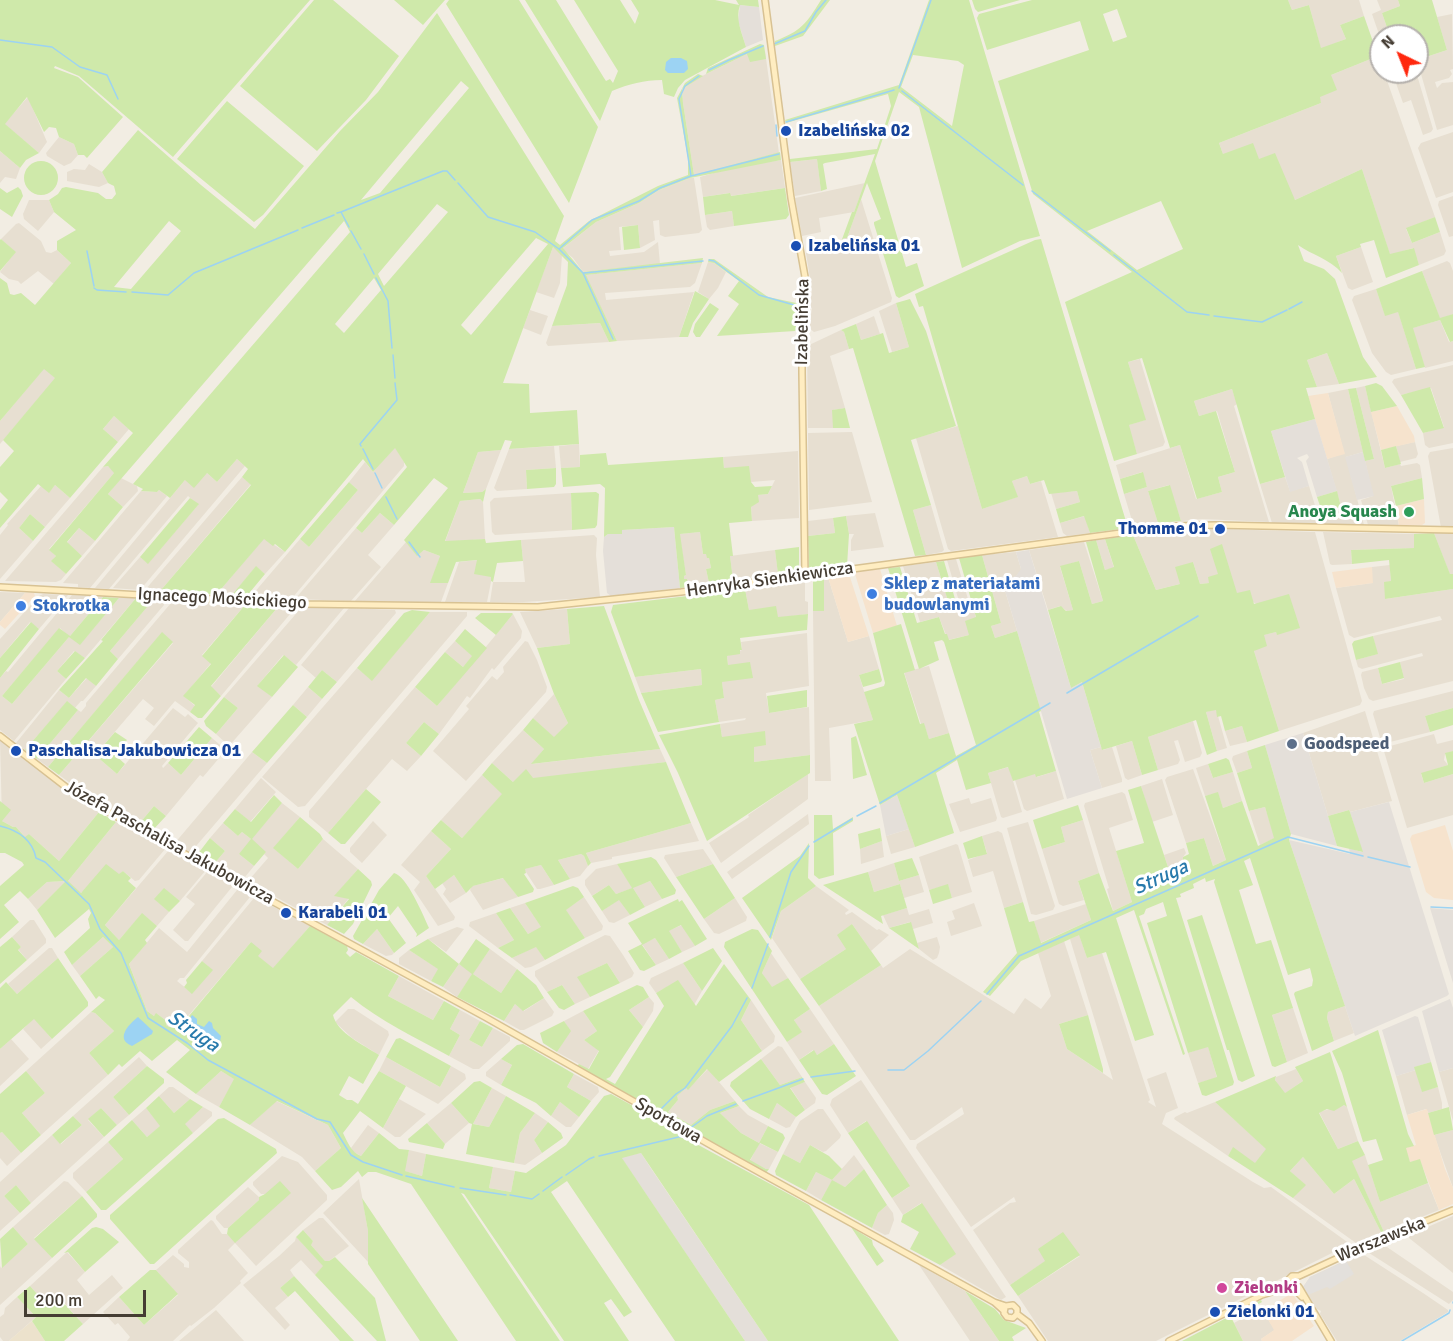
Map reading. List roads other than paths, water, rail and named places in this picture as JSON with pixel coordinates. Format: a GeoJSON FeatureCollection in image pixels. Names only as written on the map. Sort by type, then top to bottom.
{"type":"FeatureCollection","features":[{"type":"Feature","properties":{"kind":"street","name":"Izabelińska"},"geometry":{"type":"LineString","coordinates":[[765,0],[791,198],[807,288],[802,334],[805,575]]}},
{"type":"Feature","properties":{"kind":"street","name":"Henryka Sienkiewicza"},"geometry":{"type":"LineString","coordinates":[[336,605],[538,607],[617,600],[1173,526],[1453,530]]}},
{"type":"Feature","properties":{"kind":"street","name":"Ignacego Mościckiego"},"geometry":{"type":"LineString","coordinates":[[0,587],[336,605]]}},
{"type":"Feature","properties":{"kind":"street","name":"Józefa Paschalisa Jakubowicza"},"geometry":{"type":"LineString","coordinates":[[0,736],[75,794],[343,941]]}},
{"type":"Feature","properties":{"kind":"street","name":"Sportowa"},"geometry":{"type":"LineString","coordinates":[[343,941],[485,1017],[1005,1308]]}},
{"type":"Feature","properties":{"kind":"street","name":"Warszawska"},"geometry":{"type":"LineString","coordinates":[[1294,1284],[1310,1271],[1453,1210]]}},
{"type":"Feature","properties":{"kind":"street"},"geometry":{"type":"LineString","coordinates":[[1169,1341],[1272,1291],[1294,1284],[1331,1341]]}},
{"type":"Feature","properties":{"kind":"street"},"geometry":{"type":"LineString","coordinates":[[1017,1314],[1009,1318],[1004,1315],[1005,1308],[1010,1304],[1015,1306],[1017,1314],[1029,1323],[1042,1341]]}},
{"type":"Feature","properties":{"kind":"water"},"geometry":{"type":"Polygon","coordinates":[[[671,58],[681,58],[687,61],[688,69],[684,73],[668,73],[665,70],[666,62],[671,58]]]}},
{"type":"Feature","properties":{"kind":"water"},"geometry":{"type":"Polygon","coordinates":[[[192,1015],[197,1019],[197,1024],[204,1027],[209,1021],[212,1023],[213,1028],[221,1036],[220,1042],[206,1045],[193,1041],[187,1023],[192,1015]]]}},
{"type":"Feature","properties":{"kind":"water"},"geometry":{"type":"Polygon","coordinates":[[[138,1017],[153,1031],[152,1034],[132,1046],[124,1040],[124,1036],[127,1028],[138,1017]]]}},
{"type":"Feature","properties":{"kind":"waterway"},"geometry":{"type":"LineString","coordinates":[[774,44],[805,31],[826,0]]}},
{"type":"Feature","properties":{"kind":"waterway"},"geometry":{"type":"LineString","coordinates":[[899,88],[931,0]]}},
{"type":"Feature","properties":{"kind":"waterway"},"geometry":{"type":"LineString","coordinates":[[0,40],[52,47],[80,67],[107,75],[118,99]]}},
{"type":"Feature","properties":{"kind":"waterway"},"geometry":{"type":"LineString","coordinates":[[709,70],[763,46]]}},
{"type":"Feature","properties":{"kind":"waterway"},"geometry":{"type":"LineString","coordinates":[[691,176],[679,99],[685,86],[699,76]]}},
{"type":"Feature","properties":{"kind":"waterway"},"geometry":{"type":"LineString","coordinates":[[786,122],[894,90]]}},
{"type":"Feature","properties":{"kind":"waterway"},"geometry":{"type":"LineString","coordinates":[[902,91],[1023,185]]}},
{"type":"Feature","properties":{"kind":"waterway"},"geometry":{"type":"LineString","coordinates":[[776,125],[777,136]]}},
{"type":"Feature","properties":{"kind":"waterway"},"geometry":{"type":"LineString","coordinates":[[559,249],[592,220],[639,201],[660,188],[691,176],[779,154]]}},
{"type":"Feature","properties":{"kind":"waterway"},"geometry":{"type":"LineString","coordinates":[[341,212],[443,171],[447,171],[455,180]]}},
{"type":"Feature","properties":{"kind":"waterway"},"geometry":{"type":"LineString","coordinates":[[458,183],[488,217],[535,232],[559,249],[583,273],[613,339]]}},
{"type":"Feature","properties":{"kind":"waterway"},"geometry":{"type":"LineString","coordinates":[[1032,191],[1110,251]]}},
{"type":"Feature","properties":{"kind":"waterway"},"geometry":{"type":"LineString","coordinates":[[337,213],[341,212],[349,227]]}},
{"type":"Feature","properties":{"kind":"waterway"},"geometry":{"type":"LineString","coordinates":[[302,228],[334,215]]}},
{"type":"Feature","properties":{"kind":"waterway"},"geometry":{"type":"LineString","coordinates":[[132,292],[168,295],[194,273],[298,230]]}},
{"type":"Feature","properties":{"kind":"waterway"},"geometry":{"type":"LineString","coordinates":[[351,231],[361,249]]}},
{"type":"Feature","properties":{"kind":"waterway"},"geometry":{"type":"LineString","coordinates":[[87,251],[94,286]]}},
{"type":"Feature","properties":{"kind":"waterway"},"geometry":{"type":"LineString","coordinates":[[364,254],[374,274]]}},
{"type":"Feature","properties":{"kind":"waterway"},"geometry":{"type":"LineString","coordinates":[[1114,255],[1187,312],[1209,315]]}},
{"type":"Feature","properties":{"kind":"waterway"},"geometry":{"type":"LineString","coordinates":[[709,260],[714,261],[759,295],[801,307]]}},
{"type":"Feature","properties":{"kind":"waterway"},"geometry":{"type":"LineString","coordinates":[[584,273],[703,261]]}},
{"type":"Feature","properties":{"kind":"waterway"},"geometry":{"type":"LineString","coordinates":[[376,278],[388,301],[392,348]]}},
{"type":"Feature","properties":{"kind":"waterway"},"geometry":{"type":"LineString","coordinates":[[94,288],[126,292]]}},
{"type":"Feature","properties":{"kind":"waterway"},"geometry":{"type":"LineString","coordinates":[[1289,309],[1302,302]]}},
{"type":"Feature","properties":{"kind":"waterway"},"geometry":{"type":"LineString","coordinates":[[1214,316],[1262,322],[1287,310]]}},
{"type":"Feature","properties":{"kind":"waterway"},"geometry":{"type":"LineString","coordinates":[[393,355],[395,378]]}},
{"type":"Feature","properties":{"kind":"waterway"},"geometry":{"type":"LineString","coordinates":[[361,446],[360,444],[397,400],[395,383]]}},
{"type":"Feature","properties":{"kind":"waterway"},"geometry":{"type":"LineString","coordinates":[[363,449],[373,469]]}},
{"type":"Feature","properties":{"kind":"waterway"},"geometry":{"type":"LineString","coordinates":[[375,473],[382,488]]}},
{"type":"Feature","properties":{"kind":"waterway"},"geometry":{"type":"LineString","coordinates":[[386,497],[397,519]]}},
{"type":"Feature","properties":{"kind":"waterway"},"geometry":{"type":"LineString","coordinates":[[409,542],[420,557]]}},
{"type":"Feature","properties":{"kind":"waterway"},"geometry":{"type":"LineString","coordinates":[[1067,693],[1198,616]]}},
{"type":"Feature","properties":{"kind":"waterway"},"geometry":{"type":"LineString","coordinates":[[880,803],[1050,703]]}},
{"type":"Feature","properties":{"kind":"waterway"},"geometry":{"type":"LineString","coordinates":[[857,816],[876,806]]}},
{"type":"Feature","properties":{"kind":"waterway"},"geometry":{"type":"LineString","coordinates":[[814,842],[852,819]]}},
{"type":"Feature","properties":{"kind":"waterway","name":"Struga"},"geometry":{"type":"LineString","coordinates":[[0,826],[23,836],[31,845],[36,858],[45,862],[89,904],[100,929],[121,953],[148,1018],[187,1043],[208,1060],[317,1119],[330,1122],[351,1155],[363,1162],[402,1175]]}},
{"type":"Feature","properties":{"kind":"waterway","name":"Struga"},"geometry":{"type":"LineString","coordinates":[[987,994],[1019,956],[1288,837],[1363,856]]}},
{"type":"Feature","properties":{"kind":"waterway"},"geometry":{"type":"LineString","coordinates":[[770,937],[791,872],[809,846]]}},
{"type":"Feature","properties":{"kind":"waterway","name":"Struga"},"geometry":{"type":"LineString","coordinates":[[1368,857],[1410,867]]}},
{"type":"Feature","properties":{"kind":"waterway","name":"Struga"},"geometry":{"type":"LineString","coordinates":[[1431,907],[1453,908]]}},
{"type":"Feature","properties":{"kind":"waterway"},"geometry":{"type":"LineString","coordinates":[[752,988],[768,944]]}},
{"type":"Feature","properties":{"kind":"waterway"},"geometry":{"type":"LineString","coordinates":[[672,1120],[658,1112],[685,1088],[732,1026],[747,998]]}},
{"type":"Feature","properties":{"kind":"waterway","name":"Struga"},"geometry":{"type":"LineString","coordinates":[[888,1070],[904,1070],[928,1051],[981,1001]]}},
{"type":"Feature","properties":{"kind":"waterway","name":"Struga"},"geometry":{"type":"LineString","coordinates":[[811,1077],[855,1071]]}},
{"type":"Feature","properties":{"kind":"waterway","name":"Struga"},"geometry":{"type":"LineString","coordinates":[[743,1101],[803,1079]]}},
{"type":"Feature","properties":{"kind":"waterway","name":"Struga"},"geometry":{"type":"LineString","coordinates":[[689,1129],[707,1116],[736,1104]]}},
{"type":"Feature","properties":{"kind":"waterway"},"geometry":{"type":"LineString","coordinates":[[677,1122],[691,1131]]}},
{"type":"Feature","properties":{"kind":"waterway","name":"Struga"},"geometry":{"type":"LineString","coordinates":[[599,1156],[687,1135]]}},
{"type":"Feature","properties":{"kind":"waterway","name":"Struga"},"geometry":{"type":"LineString","coordinates":[[566,1175],[594,1157]]}},
{"type":"Feature","properties":{"kind":"waterway","name":"Struga"},"geometry":{"type":"LineString","coordinates":[[406,1176],[454,1187]]}},
{"type":"Feature","properties":{"kind":"waterway","name":"Struga"},"geometry":{"type":"LineString","coordinates":[[543,1191],[562,1177]]}},
{"type":"Feature","properties":{"kind":"waterway","name":"Struga"},"geometry":{"type":"LineString","coordinates":[[460,1188],[506,1195]]}},
{"type":"Feature","properties":{"kind":"waterway","name":"Struga"},"geometry":{"type":"LineString","coordinates":[[510,1195],[532,1199],[539,1194]]}},
{"type":"Feature","properties":{"kind":"waterway"},"geometry":{"type":"LineString","coordinates":[[1402,1341],[1449,1313],[1450,1310]]}},
{"type":"Feature","properties":{"kind":"place","name":"Izabelińska 02"},"geometry":{"type":"Point","coordinates":[786,131]}},
{"type":"Feature","properties":{"kind":"place","name":"Izabelińska 01"},"geometry":{"type":"Point","coordinates":[796,246]}},
{"type":"Feature","properties":{"kind":"place","name":"Anoya Squash"},"geometry":{"type":"Point","coordinates":[1409,512]}},
{"type":"Feature","properties":{"kind":"place","name":"Thomme 01"},"geometry":{"type":"Point","coordinates":[1220,529]}},
{"type":"Feature","properties":{"kind":"place","name":"Sklep z materiałami budowlanymi"},"geometry":{"type":"Point","coordinates":[872,594]}},
{"type":"Feature","properties":{"kind":"place","name":"Stokrotka"},"geometry":{"type":"Point","coordinates":[21,606]}},
{"type":"Feature","properties":{"kind":"place","name":"Goodspeed"},"geometry":{"type":"Point","coordinates":[1292,744]}},
{"type":"Feature","properties":{"kind":"place","name":"Paschalisa-Jakubowicza 01"},"geometry":{"type":"Point","coordinates":[16,751]}},
{"type":"Feature","properties":{"kind":"place","name":"Karabeli 01"},"geometry":{"type":"Point","coordinates":[286,913]}},
{"type":"Feature","properties":{"kind":"place","name":"Zielonki"},"geometry":{"type":"Point","coordinates":[1222,1288]}},
{"type":"Feature","properties":{"kind":"place","name":"Zielonki 01"},"geometry":{"type":"Point","coordinates":[1215,1312]}}]}
